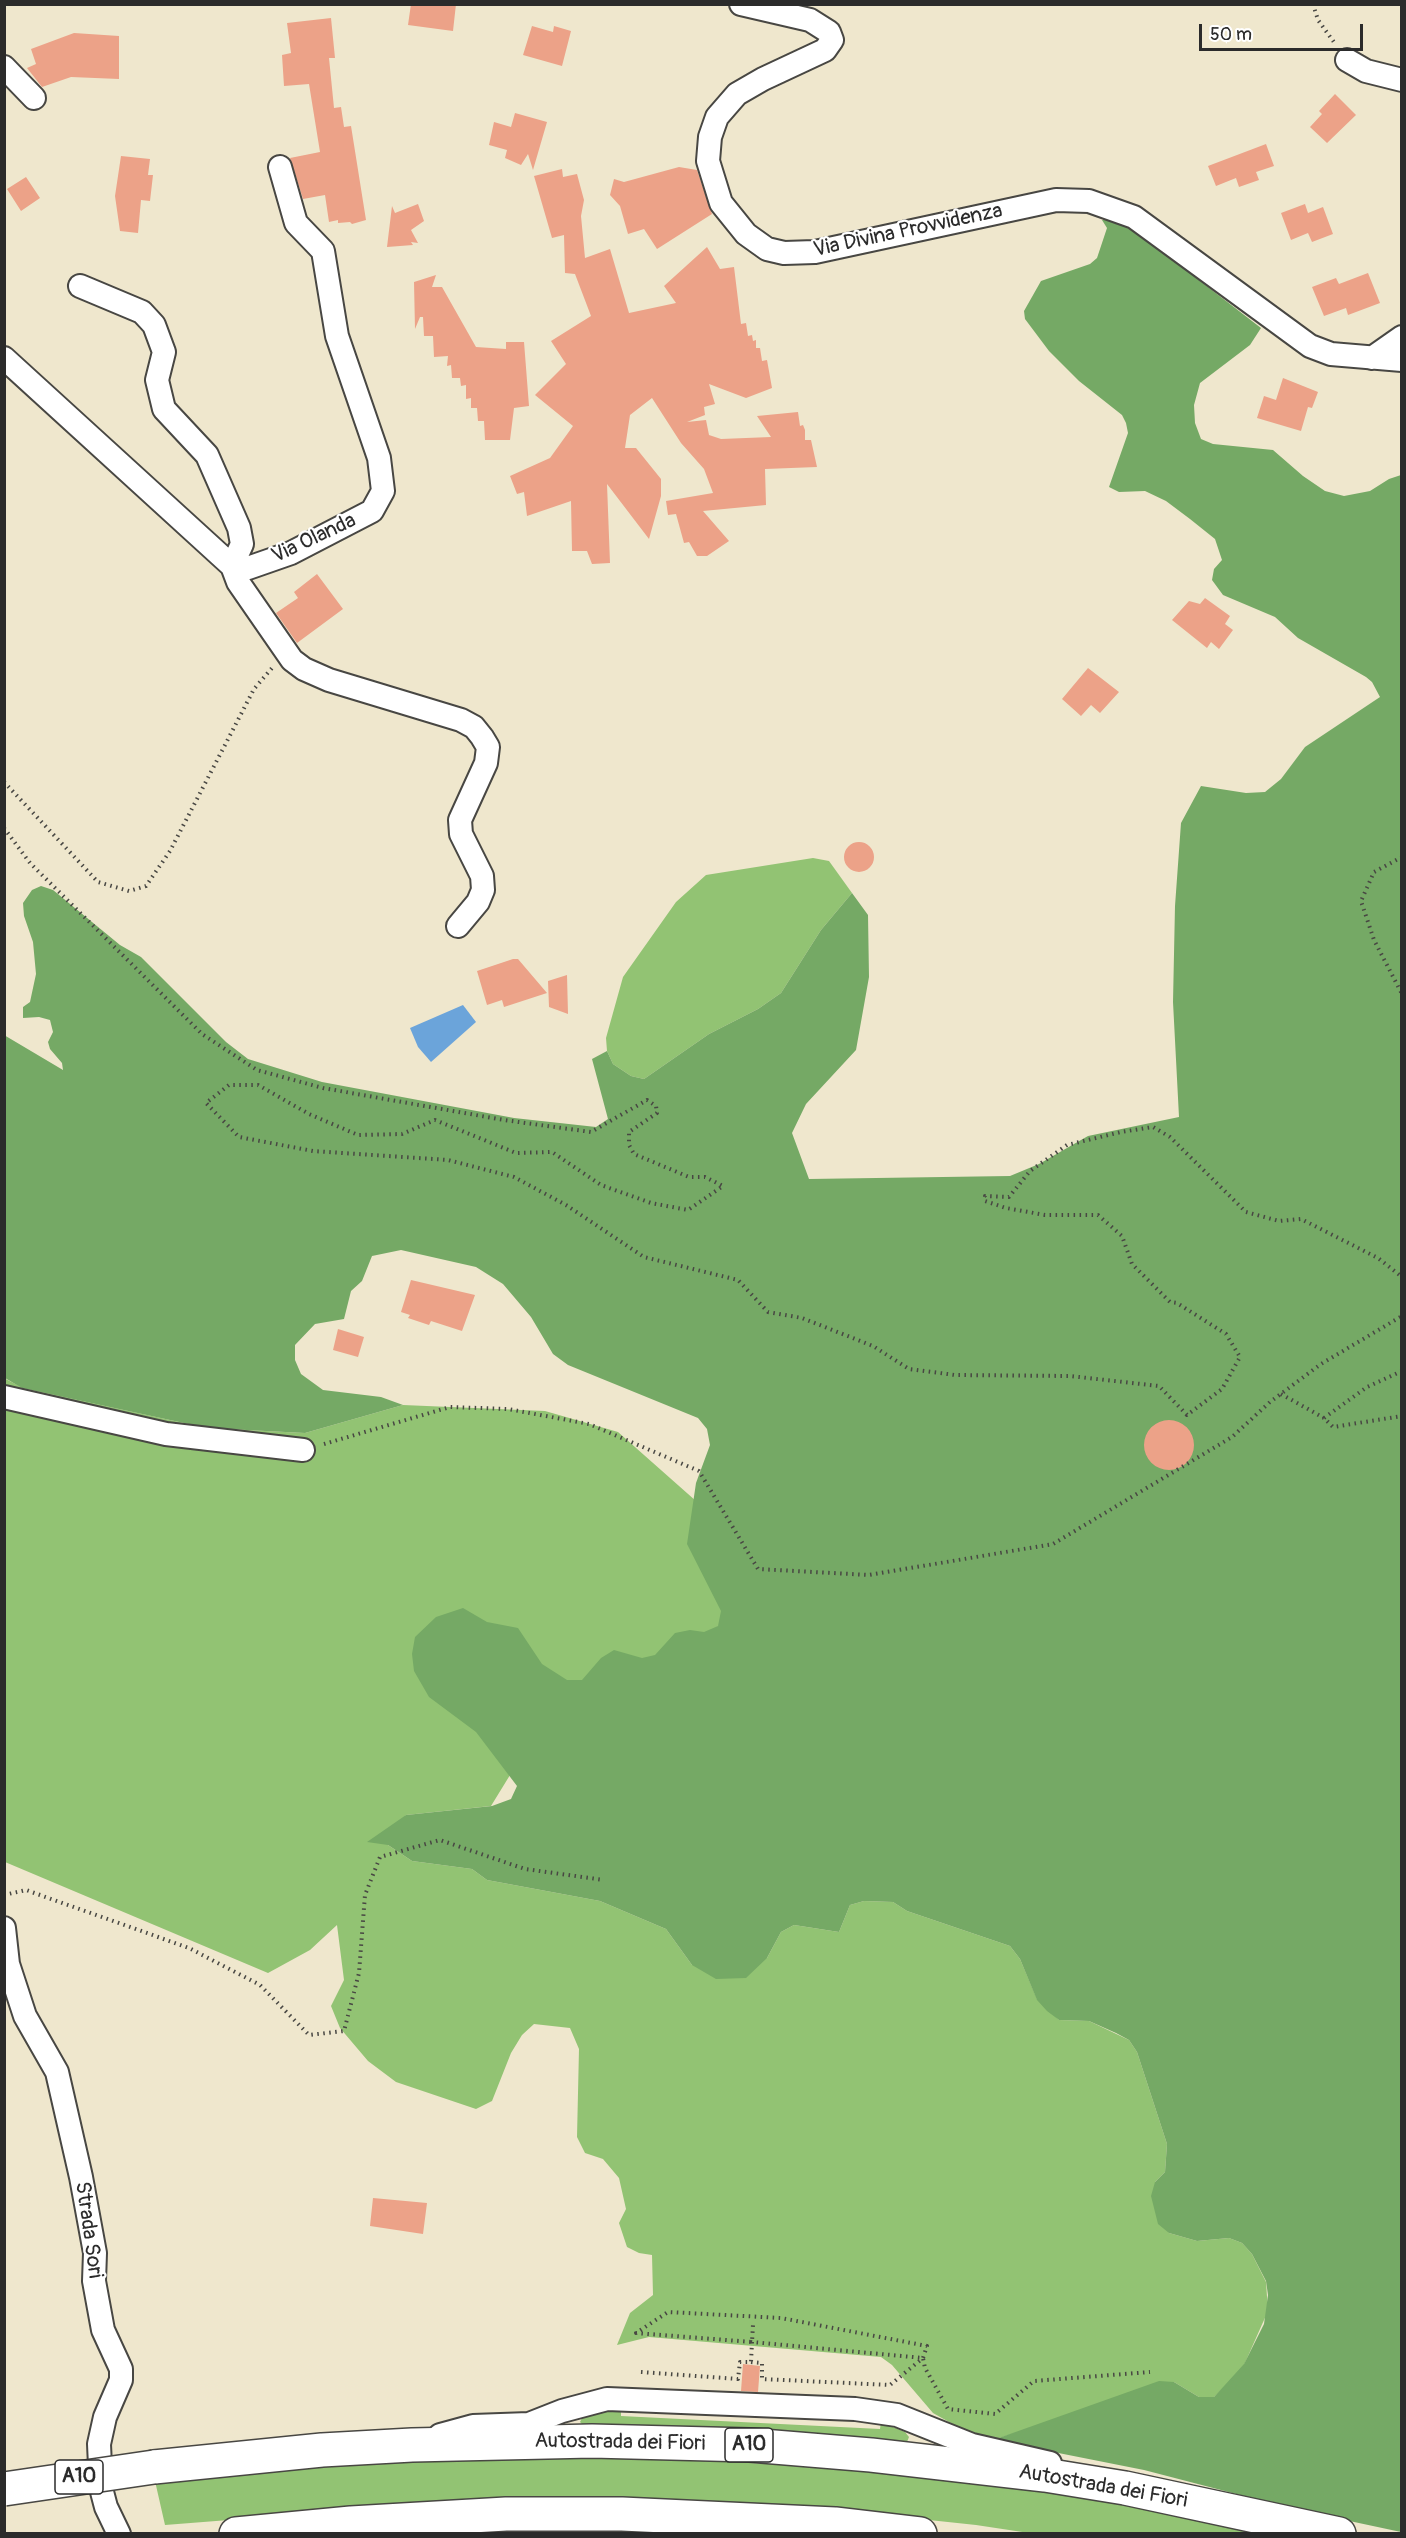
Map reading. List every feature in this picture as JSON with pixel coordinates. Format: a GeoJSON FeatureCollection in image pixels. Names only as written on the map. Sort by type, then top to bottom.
{"type":"FeatureCollection","features":[{"type":"Feature","properties":{"kind":"highway","name":"Autostrada dei Fiori"},"geometry":{"type":"LineString","coordinates":[[4,2489],[154,2466],[322,2450],[412,2445],[592,2441],[750,2445],[871,2455],[1045,2475],[1125,2488],[1339,2534]]}},
{"type":"Feature","properties":{"kind":"highway"},"geometry":{"type":"LineString","coordinates":[[236,2534],[351,2523],[495,2515],[611,2514],[812,2523],[920,2534]]}},
{"type":"Feature","properties":{"kind":"street","name":"Via Divina Provvidenza"},"geometry":{"type":"LineString","coordinates":[[741,4],[804,18],[820,25],[832,40],[825,50],[737,94],[717,117],[710,137],[708,161],[721,202],[746,234],[766,249],[784,253],[815,252],[1056,200],[1089,201],[1134,217],[1310,346],[1331,354],[1401,360]]}},
{"type":"Feature","properties":{"kind":"street"},"geometry":{"type":"LineString","coordinates":[[1347,60],[1366,71],[1401,80]]}},
{"type":"Feature","properties":{"kind":"street"},"geometry":{"type":"LineString","coordinates":[[4,67],[34,98]]}},
{"type":"Feature","properties":{"kind":"street","name":"Via Olanda"},"geometry":{"type":"LineString","coordinates":[[232,566],[248,568],[291,553],[336,531],[372,511],[383,491],[379,458],[337,336],[323,251],[296,223],[280,167]]}},
{"type":"Feature","properties":{"kind":"street"},"geometry":{"type":"LineString","coordinates":[[80,286],[141,312],[154,324],[164,352],[157,380],[165,409],[207,455],[239,528],[242,544],[232,566]]}},
{"type":"Feature","properties":{"kind":"street"},"geometry":{"type":"LineString","coordinates":[[1372,358],[1401,336]]}},
{"type":"Feature","properties":{"kind":"street"},"geometry":{"type":"LineString","coordinates":[[4,358],[232,566],[238,582],[285,651],[304,669],[329,680],[461,720],[474,727],[482,737],[488,747],[486,763],[460,820],[461,834],[482,876],[483,890],[478,902],[458,926]]}},
{"type":"Feature","properties":{"kind":"street"},"geometry":{"type":"LineString","coordinates":[[4,1397],[166,1434],[303,1450]]}},
{"type":"Feature","properties":{"kind":"street","name":"Strada Sori"},"geometry":{"type":"LineString","coordinates":[[4,1928],[8,1964],[25,2016],[57,2072],[81,2177],[95,2253],[94,2281],[103,2330],[121,2369],[121,2380],[105,2417],[99,2444],[101,2487],[106,2507],[119,2534]]}},
{"type":"Feature","properties":{"kind":"street"},"geometry":{"type":"LineString","coordinates":[[412,2445],[474,2426],[529,2424],[562,2411],[607,2399],[855,2409],[897,2415],[972,2445],[1027,2457],[1125,2488]]}},
{"type":"Feature","properties":{"kind":"path"},"geometry":{"type":"LineString","coordinates":[[1313,4],[1318,20],[1347,60]]}},
{"type":"Feature","properties":{"kind":"path"},"geometry":{"type":"LineString","coordinates":[[4,782],[98,882],[129,891],[146,886],[170,851],[254,689],[285,651]]}},
{"type":"Feature","properties":{"kind":"path"},"geometry":{"type":"LineString","coordinates":[[4,828],[30,863],[202,1034],[257,1070],[322,1088],[504,1120],[591,1132],[647,1100],[656,1107],[657,1113],[630,1132],[629,1145],[634,1154],[689,1177],[705,1177],[723,1186],[688,1210],[651,1203],[601,1185],[552,1152],[516,1153],[435,1120],[402,1134],[358,1135],[309,1114],[258,1085],[229,1085],[206,1103],[238,1137],[313,1151],[448,1160],[514,1177],[566,1205],[644,1257],[738,1280],[768,1312],[802,1318],[873,1346],[909,1368],[955,1375],[1070,1376],[1159,1386],[1187,1415],[1222,1389],[1240,1357],[1226,1334],[1177,1303],[1170,1302],[1132,1264],[1122,1236],[1098,1215],[1045,1215],[1006,1208],[985,1201],[985,1196],[1009,1197],[1030,1171],[1067,1145],[1121,1132],[1153,1127],[1170,1137],[1246,1212],[1280,1221],[1302,1219],[1378,1258],[1401,1277]]}},
{"type":"Feature","properties":{"kind":"path"},"geometry":{"type":"LineString","coordinates":[[1401,857],[1374,872],[1361,901],[1374,940],[1401,994]]}},
{"type":"Feature","properties":{"kind":"path"},"geometry":{"type":"LineString","coordinates":[[303,1450],[450,1407],[508,1409],[589,1424],[699,1471],[758,1569],[869,1575],[1053,1544],[1232,1437],[1281,1394],[1321,1364],[1401,1316]]}},
{"type":"Feature","properties":{"kind":"path"},"geometry":{"type":"LineString","coordinates":[[1324,1419],[1367,1387],[1401,1371]]}},
{"type":"Feature","properties":{"kind":"path"},"geometry":{"type":"LineString","coordinates":[[1281,1394],[1324,1419],[1333,1427],[1401,1416]]}},
{"type":"Feature","properties":{"kind":"path"},"geometry":{"type":"LineString","coordinates":[[4,1895],[26,1890],[189,1948],[260,1985],[309,2035],[344,2031],[359,1973],[364,1895],[380,1857],[440,1840],[525,1869],[604,1880]]}},
{"type":"Feature","properties":{"kind":"path"},"geometry":{"type":"LineString","coordinates":[[923,2358],[636,2333],[668,2312],[781,2318],[927,2346],[923,2358],[925,2368],[948,2409],[995,2414],[1034,2381],[1150,2372]]}},
{"type":"Feature","properties":{"kind":"path"},"geometry":{"type":"LineString","coordinates":[[751,2362],[753,2325]]}},
{"type":"Feature","properties":{"kind":"path"},"geometry":{"type":"LineString","coordinates":[[641,2372],[738,2379],[740,2362],[751,2362],[762,2363],[762,2379],[890,2385],[923,2358]]}},
{"type":"Feature","properties":{"kind":"green space"},"geometry":{"type":"Polygon","coordinates":[[[1110,219],[1138,233],[1261,328],[1250,345],[1200,383],[1194,405],[1195,423],[1201,439],[1213,444],[1273,450],[1303,476],[1325,491],[1344,496],[1370,491],[1389,479],[1401,475],[1401,2532],[1298,2510],[1144,2470],[993,2440],[1159,2381],[1174,2382],[1199,2397],[1214,2397],[1244,2364],[1264,2324],[1268,2295],[1266,2281],[1252,2254],[1242,2243],[1229,2238],[1197,2241],[1169,2233],[1158,2224],[1151,2196],[1155,2182],[1165,2172],[1167,2144],[1137,2052],[1129,2040],[1116,2033],[1089,2021],[1059,2020],[1047,2011],[1037,2000],[1020,1959],[1010,1946],[907,1911],[893,1902],[864,1901],[850,1905],[839,1932],[794,1925],[781,1932],[767,1958],[746,1978],[716,1979],[692,1965],[666,1929],[600,1901],[487,1880],[472,1869],[412,1861],[388,1845],[367,1842],[406,1815],[492,1806],[511,1799],[517,1786],[476,1732],[429,1697],[414,1671],[412,1654],[415,1637],[436,1617],[463,1608],[487,1622],[518,1628],[542,1664],[567,1680],[582,1680],[601,1658],[614,1650],[642,1658],[655,1655],[675,1633],[690,1630],[704,1632],[718,1626],[721,1611],[687,1544],[696,1483],[710,1445],[707,1429],[698,1418],[568,1365],[553,1354],[531,1317],[503,1284],[476,1267],[401,1250],[372,1256],[362,1281],[351,1291],[344,1319],[315,1324],[295,1345],[295,1360],[301,1374],[323,1390],[381,1397],[403,1405],[305,1433],[207,1428],[22,1388],[5,1378],[4,1035],[63,1070],[62,1063],[50,1049],[48,1042],[53,1032],[50,1020],[39,1017],[23,1018],[23,1007],[30,1002],[36,974],[33,942],[24,916],[23,903],[32,890],[41,886],[53,890],[120,945],[141,957],[226,1042],[248,1059],[322,1082],[514,1118],[596,1127],[608,1119],[592,1059],[607,1051],[613,1064],[631,1076],[644,1079],[709,1034],[758,1009],[781,993],[821,930],[852,893],[868,915],[869,977],[856,1050],[806,1104],[792,1133],[809,1179],[1010,1176],[1039,1164],[1088,1136],[1179,1117],[1173,1002],[1175,906],[1181,823],[1201,786],[1246,793],[1265,792],[1281,779],[1305,747],[1380,697],[1372,682],[1366,677],[1298,638],[1275,617],[1223,595],[1212,580],[1214,569],[1222,560],[1215,539],[1190,519],[1166,501],[1145,491],[1119,492],[1109,487],[1128,433],[1126,423],[1122,415],[1079,381],[1049,351],[1025,319],[1024,311],[1041,281],[1090,264],[1097,258],[1107,228],[1102,220],[1110,219]]]}},
{"type":"Feature","properties":{"kind":"green space"},"geometry":{"type":"Polygon","coordinates":[[[813,858],[829,861],[852,893],[821,930],[781,993],[758,1009],[709,1034],[644,1079],[631,1076],[613,1064],[607,1051],[606,1038],[623,977],[676,902],[706,875],[813,858]]]}},
{"type":"Feature","properties":{"kind":"green space"},"geometry":{"type":"Polygon","coordinates":[[[4,1378],[23,1388],[207,1428],[305,1433],[403,1405],[545,1411],[618,1432],[757,1555],[755,1580],[693,1658],[518,1762],[491,1806],[406,1815],[388,1845],[412,1861],[472,1869],[487,1880],[600,1901],[666,1929],[692,1965],[767,1958],[781,1932],[794,1925],[839,1932],[850,1905],[864,1901],[893,1902],[907,1911],[1010,1946],[1020,1959],[1037,1999],[1059,2020],[1089,2021],[1129,2040],[1137,2052],[1167,2144],[1165,2172],[1155,2182],[1169,2233],[1197,2241],[1229,2238],[1242,2243],[1252,2254],[1266,2282],[1268,2311],[1244,2365],[1236,2376],[1214,2397],[1199,2397],[1174,2382],[993,2440],[965,2431],[933,2413],[892,2365],[881,2357],[649,2337],[617,2345],[630,2313],[653,2295],[652,2255],[639,2253],[627,2247],[619,2223],[626,2209],[619,2178],[603,2159],[585,2153],[577,2137],[579,2049],[570,2028],[534,2024],[522,2035],[511,2053],[492,2101],[476,2109],[396,2082],[368,2061],[340,2028],[331,2006],[344,1980],[337,1925],[310,1950],[268,1973],[5,1862],[4,1378]]]}},
{"type":"Feature","properties":{"kind":"green space"},"geometry":{"type":"Polygon","coordinates":[[[621,2408],[621,2416],[880,2429],[881,2422],[905,2432],[909,2437],[907,2442],[777,2431],[583,2425],[580,2422],[583,2416],[597,2410],[621,2408]]]}},
{"type":"Feature","properties":{"kind":"green space"},"geometry":{"type":"Polygon","coordinates":[[[614,2457],[839,2467],[1069,2494],[1271,2533],[1029,2533],[854,2512],[369,2509],[165,2525],[155,2481],[291,2465],[614,2457]]]}},
{"type":"Feature","properties":{"kind":"water"},"geometry":{"type":"Polygon","coordinates":[[[463,1005],[476,1022],[431,1062],[418,1047],[410,1028],[463,1005]]]}},
{"type":"Feature","properties":{"kind":"building"},"geometry":{"type":"Polygon","coordinates":[[[411,4],[456,4],[453,31],[408,25],[411,4]]]}},
{"type":"Feature","properties":{"kind":"building"},"geometry":{"type":"Polygon","coordinates":[[[331,18],[335,58],[329,58],[334,108],[341,107],[344,127],[351,126],[366,220],[352,224],[350,222],[338,223],[338,220],[329,222],[325,195],[303,199],[290,158],[320,152],[309,84],[284,86],[282,55],[291,53],[287,23],[331,18]]]}},
{"type":"Feature","properties":{"kind":"building"},"geometry":{"type":"Polygon","coordinates":[[[532,26],[553,32],[554,26],[571,31],[562,66],[523,55],[532,26]]]}},
{"type":"Feature","properties":{"kind":"building"},"geometry":{"type":"Polygon","coordinates":[[[74,33],[119,36],[119,79],[71,77],[42,87],[27,68],[36,64],[31,49],[74,33]]]}},
{"type":"Feature","properties":{"kind":"building"},"geometry":{"type":"Polygon","coordinates":[[[1335,94],[1356,115],[1327,143],[1310,127],[1322,114],[1319,111],[1335,94]]]}},
{"type":"Feature","properties":{"kind":"building"},"geometry":{"type":"Polygon","coordinates":[[[515,113],[547,122],[533,170],[528,154],[521,165],[505,158],[507,150],[489,145],[494,122],[511,127],[515,113]]]}},
{"type":"Feature","properties":{"kind":"building"},"geometry":{"type":"Polygon","coordinates":[[[1266,144],[1274,166],[1256,172],[1259,180],[1239,187],[1236,178],[1216,186],[1208,166],[1266,144]]]}},
{"type":"Feature","properties":{"kind":"building"},"geometry":{"type":"Polygon","coordinates":[[[121,156],[150,159],[148,175],[153,175],[150,201],[141,200],[138,233],[120,231],[115,196],[121,156]]]}},
{"type":"Feature","properties":{"kind":"building"},"geometry":{"type":"Polygon","coordinates":[[[679,167],[697,170],[712,214],[657,249],[644,229],[628,234],[620,206],[610,195],[614,179],[624,182],[679,167]]]}},
{"type":"Feature","properties":{"kind":"building"},"geometry":{"type":"Polygon","coordinates":[[[562,169],[563,177],[577,174],[584,200],[581,216],[585,258],[610,249],[629,313],[676,303],[664,286],[707,247],[720,269],[734,267],[741,324],[746,323],[748,336],[752,335],[753,341],[756,340],[756,348],[760,348],[762,361],[767,360],[772,388],[746,398],[709,384],[715,404],[704,407],[705,415],[687,422],[706,420],[709,435],[721,439],[771,437],[757,416],[798,412],[800,426],[803,425],[805,430],[805,440],[811,440],[817,467],[765,469],[766,505],[703,511],[729,541],[707,556],[697,556],[689,542],[684,543],[676,514],[668,515],[666,501],[713,493],[704,469],[681,443],[652,398],[630,415],[625,448],[636,448],[661,479],[661,496],[649,539],[607,484],[610,563],[592,564],[587,551],[572,551],[571,501],[527,516],[524,492],[517,494],[510,476],[550,458],[573,426],[535,395],[566,364],[551,341],[591,316],[575,274],[565,273],[564,235],[552,238],[534,176],[562,169]]]}},
{"type":"Feature","properties":{"kind":"building"},"geometry":{"type":"Polygon","coordinates":[[[26,177],[40,198],[21,211],[7,189],[26,177]]]}},
{"type":"Feature","properties":{"kind":"building"},"geometry":{"type":"Polygon","coordinates":[[[418,204],[424,221],[411,230],[418,243],[411,242],[413,245],[387,247],[392,206],[395,213],[418,204]]]}},
{"type":"Feature","properties":{"kind":"building"},"geometry":{"type":"Polygon","coordinates":[[[1305,204],[1308,213],[1323,207],[1333,234],[1312,242],[1308,233],[1291,240],[1281,213],[1305,204]]]}},
{"type":"Feature","properties":{"kind":"building"},"geometry":{"type":"Polygon","coordinates":[[[1368,273],[1380,303],[1348,315],[1346,308],[1324,316],[1312,287],[1336,278],[1339,284],[1368,273]]]}},
{"type":"Feature","properties":{"kind":"building"},"geometry":{"type":"Polygon","coordinates":[[[436,275],[432,287],[442,287],[476,347],[506,349],[506,342],[524,342],[529,406],[514,408],[510,440],[485,440],[484,421],[478,421],[477,408],[471,408],[471,398],[466,399],[466,385],[461,386],[460,378],[452,378],[451,365],[447,366],[448,356],[434,357],[433,336],[424,336],[423,317],[420,317],[415,329],[414,282],[436,275]]]}},
{"type":"Feature","properties":{"kind":"building"},"geometry":{"type":"Polygon","coordinates":[[[1283,378],[1318,392],[1312,408],[1308,407],[1301,431],[1257,418],[1264,396],[1276,400],[1283,378]]]}},
{"type":"Feature","properties":{"kind":"building"},"geometry":{"type":"Polygon","coordinates":[[[317,574],[343,609],[297,643],[276,613],[298,598],[294,592],[317,574]]]}},
{"type":"Feature","properties":{"kind":"building"},"geometry":{"type":"Polygon","coordinates":[[[1205,598],[1230,616],[1225,624],[1233,630],[1219,649],[1211,642],[1207,648],[1172,620],[1189,601],[1200,604],[1205,598]]]}},
{"type":"Feature","properties":{"kind":"building"},"geometry":{"type":"Polygon","coordinates":[[[1088,668],[1119,692],[1100,713],[1091,705],[1081,716],[1062,699],[1088,668]]]}},
{"type":"Feature","properties":{"kind":"building"},"geometry":{"type":"Polygon","coordinates":[[[859,842],[870,846],[874,857],[870,868],[859,872],[848,868],[844,857],[848,846],[859,842]]]}},
{"type":"Feature","properties":{"kind":"building"},"geometry":{"type":"Polygon","coordinates":[[[518,959],[547,993],[504,1007],[502,1000],[487,1005],[477,971],[518,959]]]}},
{"type":"Feature","properties":{"kind":"building"},"geometry":{"type":"Polygon","coordinates":[[[567,975],[568,1014],[549,1007],[548,981],[567,975]]]}},
{"type":"Feature","properties":{"kind":"building"},"geometry":{"type":"Polygon","coordinates":[[[411,1280],[475,1295],[462,1331],[431,1321],[429,1325],[408,1318],[410,1315],[401,1312],[411,1280]]]}},
{"type":"Feature","properties":{"kind":"building"},"geometry":{"type":"Polygon","coordinates":[[[338,1329],[364,1337],[358,1357],[333,1350],[338,1329]]]}},
{"type":"Feature","properties":{"kind":"building"},"geometry":{"type":"Polygon","coordinates":[[[1164,1420],[1174,1420],[1187,1427],[1194,1440],[1194,1450],[1187,1463],[1174,1470],[1164,1470],[1155,1466],[1148,1459],[1144,1450],[1144,1440],[1148,1431],[1155,1424],[1164,1420]]]}},
{"type":"Feature","properties":{"kind":"building"},"geometry":{"type":"Polygon","coordinates":[[[373,2198],[427,2203],[423,2234],[370,2226],[373,2198]]]}},
{"type":"Feature","properties":{"kind":"building"},"geometry":{"type":"Polygon","coordinates":[[[743,2364],[760,2366],[758,2392],[741,2391],[743,2364]]]}}]}
